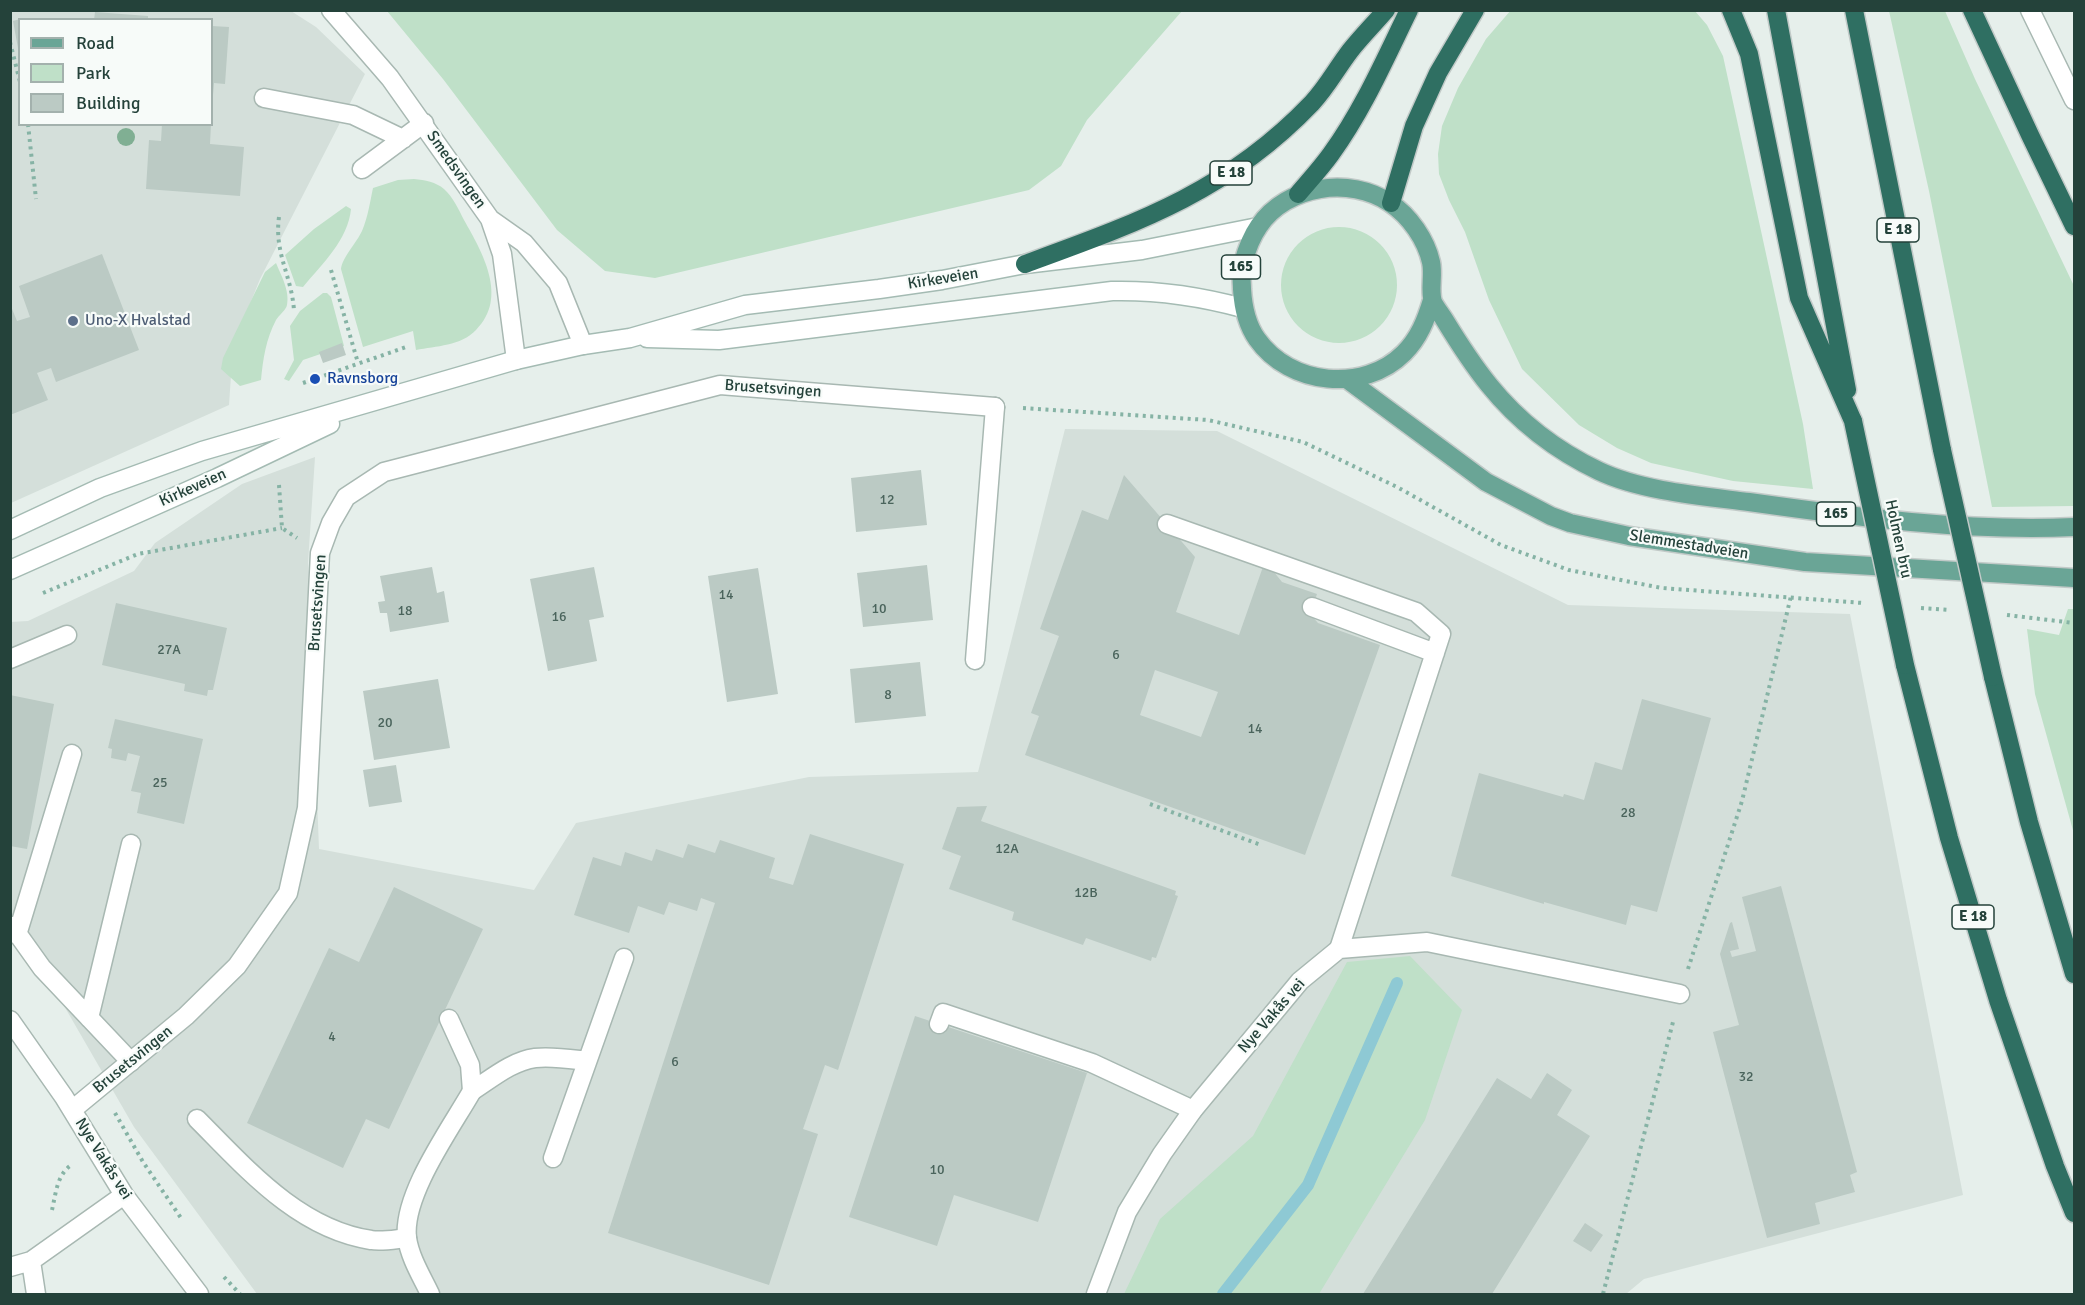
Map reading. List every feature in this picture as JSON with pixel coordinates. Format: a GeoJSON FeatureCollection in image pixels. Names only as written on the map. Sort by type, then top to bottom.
{"type":"FeatureCollection","features":[{"type":"Feature","properties":{"kind":"highway","name":"E 18"},"geometry":{"type":"LineString","coordinates":[[1025,264],[1129,226],[1197,194],[1238,168],[1273,140],[1314,101],[1349,53],[1386,10]]}},
{"type":"Feature","properties":{"kind":"highway"},"geometry":{"type":"LineString","coordinates":[[1298,194],[1330,155],[1348,127],[1380,71],[1409,10]]}},
{"type":"Feature","properties":{"kind":"highway"},"geometry":{"type":"LineString","coordinates":[[1391,203],[1414,126],[1438,73],[1475,10]]}},
{"type":"Feature","properties":{"kind":"highway","name":"E 18"},"geometry":{"type":"LineString","coordinates":[[1731,10],[1749,54],[1799,298],[1853,421]]}},
{"type":"Feature","properties":{"kind":"highway","name":"E 18"},"geometry":{"type":"LineString","coordinates":[[1776,10],[1853,421]]}},
{"type":"Feature","properties":{"kind":"highway","name":"E 18"},"geometry":{"type":"LineString","coordinates":[[1854,10],[1942,450],[1993,677],[2029,822],[2074,974]]}},
{"type":"Feature","properties":{"kind":"highway"},"geometry":{"type":"LineString","coordinates":[[1972,10],[2074,226]]}},
{"type":"Feature","properties":{"kind":"highway","name":"Holmen bru"},"geometry":{"type":"LineString","coordinates":[[1853,421],[1905,665],[1948,838],[2051,1155],[2074,1213]]}},
{"type":"Feature","properties":{"kind":"main road","name":"165"},"geometry":{"type":"LineString","coordinates":[[1330,187],[1362,190],[1391,203],[1417,229],[1432,263],[1432,300],[1422,330],[1403,354],[1377,371],[1347,380],[1313,378],[1282,363],[1257,339],[1243,308],[1241,265],[1258,227],[1276,208],[1298,194],[1330,187]]}},
{"type":"Feature","properties":{"kind":"main road","name":"165"},"geometry":{"type":"LineString","coordinates":[[1432,300],[1466,354],[1512,411],[1556,446],[1602,473],[1644,485],[1696,495],[1813,511],[1968,527],[2010,529],[2074,527]]}},
{"type":"Feature","properties":{"kind":"main road","name":"Slemmestadveien"},"geometry":{"type":"LineString","coordinates":[[1347,380],[1486,482],[1551,516],[1577,525],[1629,536],[1805,562],[2074,578]]}},
{"type":"Feature","properties":{"kind":"street","name":"Smedsvingen"},"geometry":{"type":"LineString","coordinates":[[331,10],[390,78],[490,219],[502,254],[516,360]]}},
{"type":"Feature","properties":{"kind":"street"},"geometry":{"type":"LineString","coordinates":[[2030,10],[2074,100]]}},
{"type":"Feature","properties":{"kind":"street"},"geometry":{"type":"LineString","coordinates":[[264,98],[353,115],[403,139]]}},
{"type":"Feature","properties":{"kind":"street"},"geometry":{"type":"LineString","coordinates":[[362,169],[424,123]]}},
{"type":"Feature","properties":{"kind":"street"},"geometry":{"type":"LineString","coordinates":[[490,219],[524,243],[558,283],[583,345]]}},
{"type":"Feature","properties":{"kind":"street","name":"Kirkeveien"},"geometry":{"type":"LineString","coordinates":[[10,530],[100,488],[202,451],[516,360],[583,345],[630,338],[744,305],[942,280],[1025,264],[1142,250],[1258,227]]}},
{"type":"Feature","properties":{"kind":"street","name":"Kirkeveien"},"geometry":{"type":"LineString","coordinates":[[630,338],[719,340],[1112,291],[1174,293],[1243,308]]}},
{"type":"Feature","properties":{"kind":"street","name":"Brusetsvingen"},"geometry":{"type":"LineString","coordinates":[[72,1110],[186,1016],[237,966],[288,893],[307,808],[320,553],[331,523],[346,497],[384,472],[720,385],[995,407],[975,660]]}},
{"type":"Feature","properties":{"kind":"street","name":"Kirkeveien"},"geometry":{"type":"LineString","coordinates":[[10,570],[217,478],[375,402]]}},
{"type":"Feature","properties":{"kind":"street"},"geometry":{"type":"LineString","coordinates":[[1167,524],[1416,612],[1442,634],[1339,949],[1427,942],[1680,994]]}},
{"type":"Feature","properties":{"kind":"street"},"geometry":{"type":"LineString","coordinates":[[1312,607],[1436,653]]}},
{"type":"Feature","properties":{"kind":"street"},"geometry":{"type":"LineString","coordinates":[[10,659],[67,635]]}},
{"type":"Feature","properties":{"kind":"street"},"geometry":{"type":"LineString","coordinates":[[72,754],[14,929],[42,968],[131,1062]]}},
{"type":"Feature","properties":{"kind":"street"},"geometry":{"type":"LineString","coordinates":[[89,1018],[131,844]]}},
{"type":"Feature","properties":{"kind":"street","name":"Nye Vakås vei"},"geometry":{"type":"LineString","coordinates":[[1096,1294],[1127,1212],[1162,1154],[1193,1110],[1299,981],[1339,949]]}},
{"type":"Feature","properties":{"kind":"street"},"geometry":{"type":"LineString","coordinates":[[553,1158],[624,958]]}},
{"type":"Feature","properties":{"kind":"street"},"geometry":{"type":"LineString","coordinates":[[939,1024],[943,1013],[1092,1063],[1193,1110]]}},
{"type":"Feature","properties":{"kind":"street"},"geometry":{"type":"LineString","coordinates":[[449,1019],[470,1065],[472,1091]]}},
{"type":"Feature","properties":{"kind":"street","name":"Nye Vakås vei"},"geometry":{"type":"LineString","coordinates":[[10,1020],[72,1110],[124,1195],[199,1294]]}},
{"type":"Feature","properties":{"kind":"street"},"geometry":{"type":"LineString","coordinates":[[430,1294],[415,1263],[407,1238],[410,1208],[421,1179],[472,1091],[508,1067],[532,1058],[587,1061]]}},
{"type":"Feature","properties":{"kind":"street"},"geometry":{"type":"LineString","coordinates":[[196,1119],[282,1200],[312,1218],[340,1232],[372,1241],[407,1238]]}},
{"type":"Feature","properties":{"kind":"street"},"geometry":{"type":"LineString","coordinates":[[10,1267],[31,1261],[124,1195]]}},
{"type":"Feature","properties":{"kind":"street"},"geometry":{"type":"LineString","coordinates":[[31,1261],[36,1294]]}},
{"type":"Feature","properties":{"kind":"path"},"geometry":{"type":"LineString","coordinates":[[10,42],[18,74]]}},
{"type":"Feature","properties":{"kind":"path"},"geometry":{"type":"LineString","coordinates":[[28,126],[36,199]]}},
{"type":"Feature","properties":{"kind":"path"},"geometry":{"type":"LineString","coordinates":[[279,217],[276,235],[280,258],[293,296],[294,311]]}},
{"type":"Feature","properties":{"kind":"path"},"geometry":{"type":"LineString","coordinates":[[331,270],[358,363]]}},
{"type":"Feature","properties":{"kind":"path"},"geometry":{"type":"LineString","coordinates":[[303,382],[406,347]]}},
{"type":"Feature","properties":{"kind":"path"},"geometry":{"type":"LineString","coordinates":[[279,485],[282,528]]}},
{"type":"Feature","properties":{"kind":"path"},"geometry":{"type":"LineString","coordinates":[[44,593],[138,554],[282,528],[320,553]]}},
{"type":"Feature","properties":{"kind":"path"},"geometry":{"type":"LineString","coordinates":[[1604,1294],[1680,994],[1742,801],[1791,596]]}},
{"type":"Feature","properties":{"kind":"path"},"geometry":{"type":"LineString","coordinates":[[1150,804],[1261,844]]}},
{"type":"Feature","properties":{"kind":"path"},"geometry":{"type":"LineString","coordinates":[[122,1128],[142,1162],[182,1218]]}},
{"type":"Feature","properties":{"kind":"path"},"geometry":{"type":"LineString","coordinates":[[220,1273],[240,1294]]}},
{"type":"Feature","properties":{"kind":"shaded area"},"geometry":{"type":"Polygon","coordinates":[[[11,11],[291,11],[316,27],[365,74],[260,279],[233,346],[229,405],[11,503],[11,11]]]}},
{"type":"Feature","properties":{"kind":"shaded area"},"geometry":{"type":"Polygon","coordinates":[[[1065,429],[1217,431],[1568,605],[1850,614],[1963,1195],[1644,1279],[1626,1294],[257,1294],[134,1127],[11,914],[10,622],[28,621],[134,571],[155,543],[242,484],[315,457],[308,563],[319,849],[534,890],[576,823],[809,777],[978,772],[1065,429]]]}},
{"type":"Feature","properties":{"kind":"green space"},"geometry":{"type":"Polygon","coordinates":[[[1511,10],[1695,11],[1707,25],[1723,56],[1803,424],[1813,489],[1733,481],[1651,463],[1617,448],[1579,425],[1522,369],[1489,300],[1465,232],[1449,200],[1439,174],[1438,154],[1442,126],[1458,88],[1486,39],[1511,10]]]}},
{"type":"Feature","properties":{"kind":"green space"},"geometry":{"type":"Polygon","coordinates":[[[387,11],[1182,11],[1087,120],[1061,166],[1029,190],[655,278],[605,271],[557,230],[443,79],[387,11]]]}},
{"type":"Feature","properties":{"kind":"green space"},"geometry":{"type":"Polygon","coordinates":[[[1889,11],[1945,11],[2074,286],[2074,506],[1992,507],[1929,191],[1889,11]]]}},
{"type":"Feature","properties":{"kind":"green space"},"geometry":{"type":"Polygon","coordinates":[[[414,179],[441,187],[456,204],[484,260],[489,275],[491,303],[486,317],[476,330],[456,342],[416,350],[413,331],[363,347],[341,269],[342,265],[362,231],[373,188],[398,180],[414,179]]]}},
{"type":"Feature","properties":{"kind":"green space"},"geometry":{"type":"Polygon","coordinates":[[[346,206],[351,209],[340,241],[303,287],[296,286],[285,255],[314,229],[346,206]]]}},
{"type":"Feature","properties":{"kind":"green space"},"geometry":{"type":"Polygon","coordinates":[[[1339,227],[1361,231],[1380,244],[1393,263],[1397,285],[1393,307],[1380,326],[1361,339],[1339,343],[1317,339],[1298,326],[1285,307],[1281,285],[1285,263],[1298,244],[1317,231],[1339,227]]]}},
{"type":"Feature","properties":{"kind":"green space"},"geometry":{"type":"Polygon","coordinates":[[[276,263],[286,289],[287,305],[276,320],[270,334],[261,380],[240,386],[221,369],[223,358],[265,272],[276,263]]]}},
{"type":"Feature","properties":{"kind":"green space"},"geometry":{"type":"Polygon","coordinates":[[[323,293],[331,297],[344,346],[303,360],[289,381],[284,379],[294,360],[290,326],[300,311],[323,293]]]}},
{"type":"Feature","properties":{"kind":"green space"},"geometry":{"type":"Polygon","coordinates":[[[2068,609],[2074,609],[2074,834],[2035,694],[2027,629],[2059,635],[2068,609]]]}},
{"type":"Feature","properties":{"kind":"green space"},"geometry":{"type":"Polygon","coordinates":[[[1410,956],[1462,1010],[1425,1120],[1319,1294],[1124,1294],[1160,1219],[1253,1136],[1347,962],[1410,956]]]}},
{"type":"Feature","properties":{"kind":"building"},"geometry":{"type":"Polygon","coordinates":[[[95,12],[148,16],[148,18],[94,18],[95,12]]]}},
{"type":"Feature","properties":{"kind":"building"},"geometry":{"type":"Polygon","coordinates":[[[18,20],[18,48],[13,21],[18,20]]]}},
{"type":"Feature","properties":{"kind":"building"},"geometry":{"type":"Polygon","coordinates":[[[213,26],[229,27],[225,84],[214,83],[213,95],[213,26]]]}},
{"type":"Feature","properties":{"kind":"building"},"geometry":{"type":"Polygon","coordinates":[[[162,126],[211,126],[210,144],[244,147],[240,196],[146,189],[149,140],[161,141],[162,126]]]}},
{"type":"Feature","properties":{"kind":"building"},"geometry":{"type":"Polygon","coordinates":[[[102,254],[139,350],[56,382],[51,368],[37,373],[48,400],[10,415],[10,304],[17,321],[30,317],[19,286],[102,254]]]}},
{"type":"Feature","properties":{"kind":"building"},"geometry":{"type":"Polygon","coordinates":[[[342,343],[346,355],[323,363],[319,352],[342,343]]]}},
{"type":"Feature","properties":{"kind":"building"},"geometry":{"type":"Polygon","coordinates":[[[921,470],[927,525],[856,532],[851,478],[921,470]]]}},
{"type":"Feature","properties":{"kind":"building"},"geometry":{"type":"Polygon","coordinates":[[[1124,475],[1195,557],[1176,612],[1239,635],[1265,561],[1282,582],[1317,594],[1310,614],[1318,623],[1380,645],[1305,855],[1025,755],[1039,716],[1031,713],[1059,636],[1040,629],[1082,510],[1108,520],[1124,475]],[[1155,670],[1140,715],[1201,737],[1218,692],[1155,670]]]}},
{"type":"Feature","properties":{"kind":"building"},"geometry":{"type":"Polygon","coordinates":[[[927,565],[933,620],[863,627],[857,573],[927,565]]]}},
{"type":"Feature","properties":{"kind":"building"},"geometry":{"type":"Polygon","coordinates":[[[432,567],[437,593],[444,591],[449,622],[390,632],[387,613],[380,613],[378,602],[385,601],[380,576],[432,567]]]}},
{"type":"Feature","properties":{"kind":"building"},"geometry":{"type":"Polygon","coordinates":[[[594,567],[604,617],[589,620],[597,661],[548,671],[530,579],[594,567]]]}},
{"type":"Feature","properties":{"kind":"building"},"geometry":{"type":"Polygon","coordinates":[[[758,568],[778,694],[727,702],[708,576],[758,568]]]}},
{"type":"Feature","properties":{"kind":"building"},"geometry":{"type":"Polygon","coordinates":[[[116,603],[227,628],[213,690],[208,690],[207,696],[184,691],[185,684],[102,665],[116,603]]]}},
{"type":"Feature","properties":{"kind":"building"},"geometry":{"type":"Polygon","coordinates":[[[920,662],[926,716],[855,723],[850,669],[920,662]]]}},
{"type":"Feature","properties":{"kind":"building"},"geometry":{"type":"Polygon","coordinates":[[[438,679],[450,748],[374,760],[363,691],[438,679]]]}},
{"type":"Feature","properties":{"kind":"building"},"geometry":{"type":"Polygon","coordinates":[[[10,695],[54,704],[27,849],[10,846],[10,695]]]}},
{"type":"Feature","properties":{"kind":"building"},"geometry":{"type":"Polygon","coordinates":[[[1642,699],[1711,718],[1657,912],[1631,905],[1626,925],[1544,902],[1544,904],[1451,876],[1479,773],[1563,797],[1564,794],[1584,800],[1595,762],[1622,770],[1642,699]]]}},
{"type":"Feature","properties":{"kind":"building"},"geometry":{"type":"Polygon","coordinates":[[[115,719],[203,739],[184,824],[137,813],[141,793],[131,791],[140,756],[128,753],[126,761],[111,758],[112,749],[108,748],[115,719]]]}},
{"type":"Feature","properties":{"kind":"building"},"geometry":{"type":"Polygon","coordinates":[[[396,765],[402,802],[369,807],[363,770],[396,765]]]}},
{"type":"Feature","properties":{"kind":"building"},"geometry":{"type":"Polygon","coordinates":[[[987,806],[981,821],[1176,891],[1175,895],[1178,896],[1156,958],[1152,957],[1151,961],[1086,938],[1083,945],[1012,920],[1014,912],[949,889],[961,856],[942,849],[957,807],[987,806]]]}},
{"type":"Feature","properties":{"kind":"building"},"geometry":{"type":"Polygon","coordinates":[[[810,834],[904,864],[838,1070],[825,1065],[803,1129],[818,1134],[769,1285],[608,1233],[715,903],[701,898],[697,911],[669,902],[664,915],[638,906],[629,933],[574,915],[593,857],[621,866],[625,852],[652,861],[656,849],[683,858],[688,844],[715,853],[720,840],[775,858],[769,878],[793,885],[810,834]]]}},
{"type":"Feature","properties":{"kind":"building"},"geometry":{"type":"Polygon","coordinates":[[[1781,886],[1857,1172],[1850,1175],[1855,1192],[1815,1203],[1820,1224],[1767,1238],[1713,1032],[1739,1025],[1720,954],[1730,923],[1732,922],[1739,949],[1730,951],[1732,957],[1756,951],[1742,897],[1781,886]]]}},
{"type":"Feature","properties":{"kind":"building"},"geometry":{"type":"Polygon","coordinates":[[[394,887],[483,929],[389,1129],[366,1119],[343,1168],[247,1123],[329,948],[359,962],[394,887]]]}},
{"type":"Feature","properties":{"kind":"building"},"geometry":{"type":"Polygon","coordinates":[[[915,1016],[1087,1073],[1038,1222],[954,1195],[937,1246],[849,1217],[915,1016]]]}},
{"type":"Feature","properties":{"kind":"building"},"geometry":{"type":"Polygon","coordinates":[[[1547,1073],[1572,1090],[1557,1115],[1590,1136],[1492,1294],[1363,1294],[1497,1078],[1531,1099],[1547,1073]]]}},
{"type":"Feature","properties":{"kind":"building"},"geometry":{"type":"Polygon","coordinates":[[[1585,1223],[1603,1235],[1591,1252],[1573,1241],[1585,1223]]]}},
{"type":"Feature","properties":{"kind":"waterway"},"geometry":{"type":"LineString","coordinates":[[1223,1294],[1308,1185],[1397,983]]}},
{"type":"Feature","properties":{"kind":"place","name":"Uno-X Hvalstad"},"geometry":{"type":"Point","coordinates":[73,321]}},
{"type":"Feature","properties":{"kind":"place","name":"Ravnsborg"},"geometry":{"type":"Point","coordinates":[315,379]}}]}
